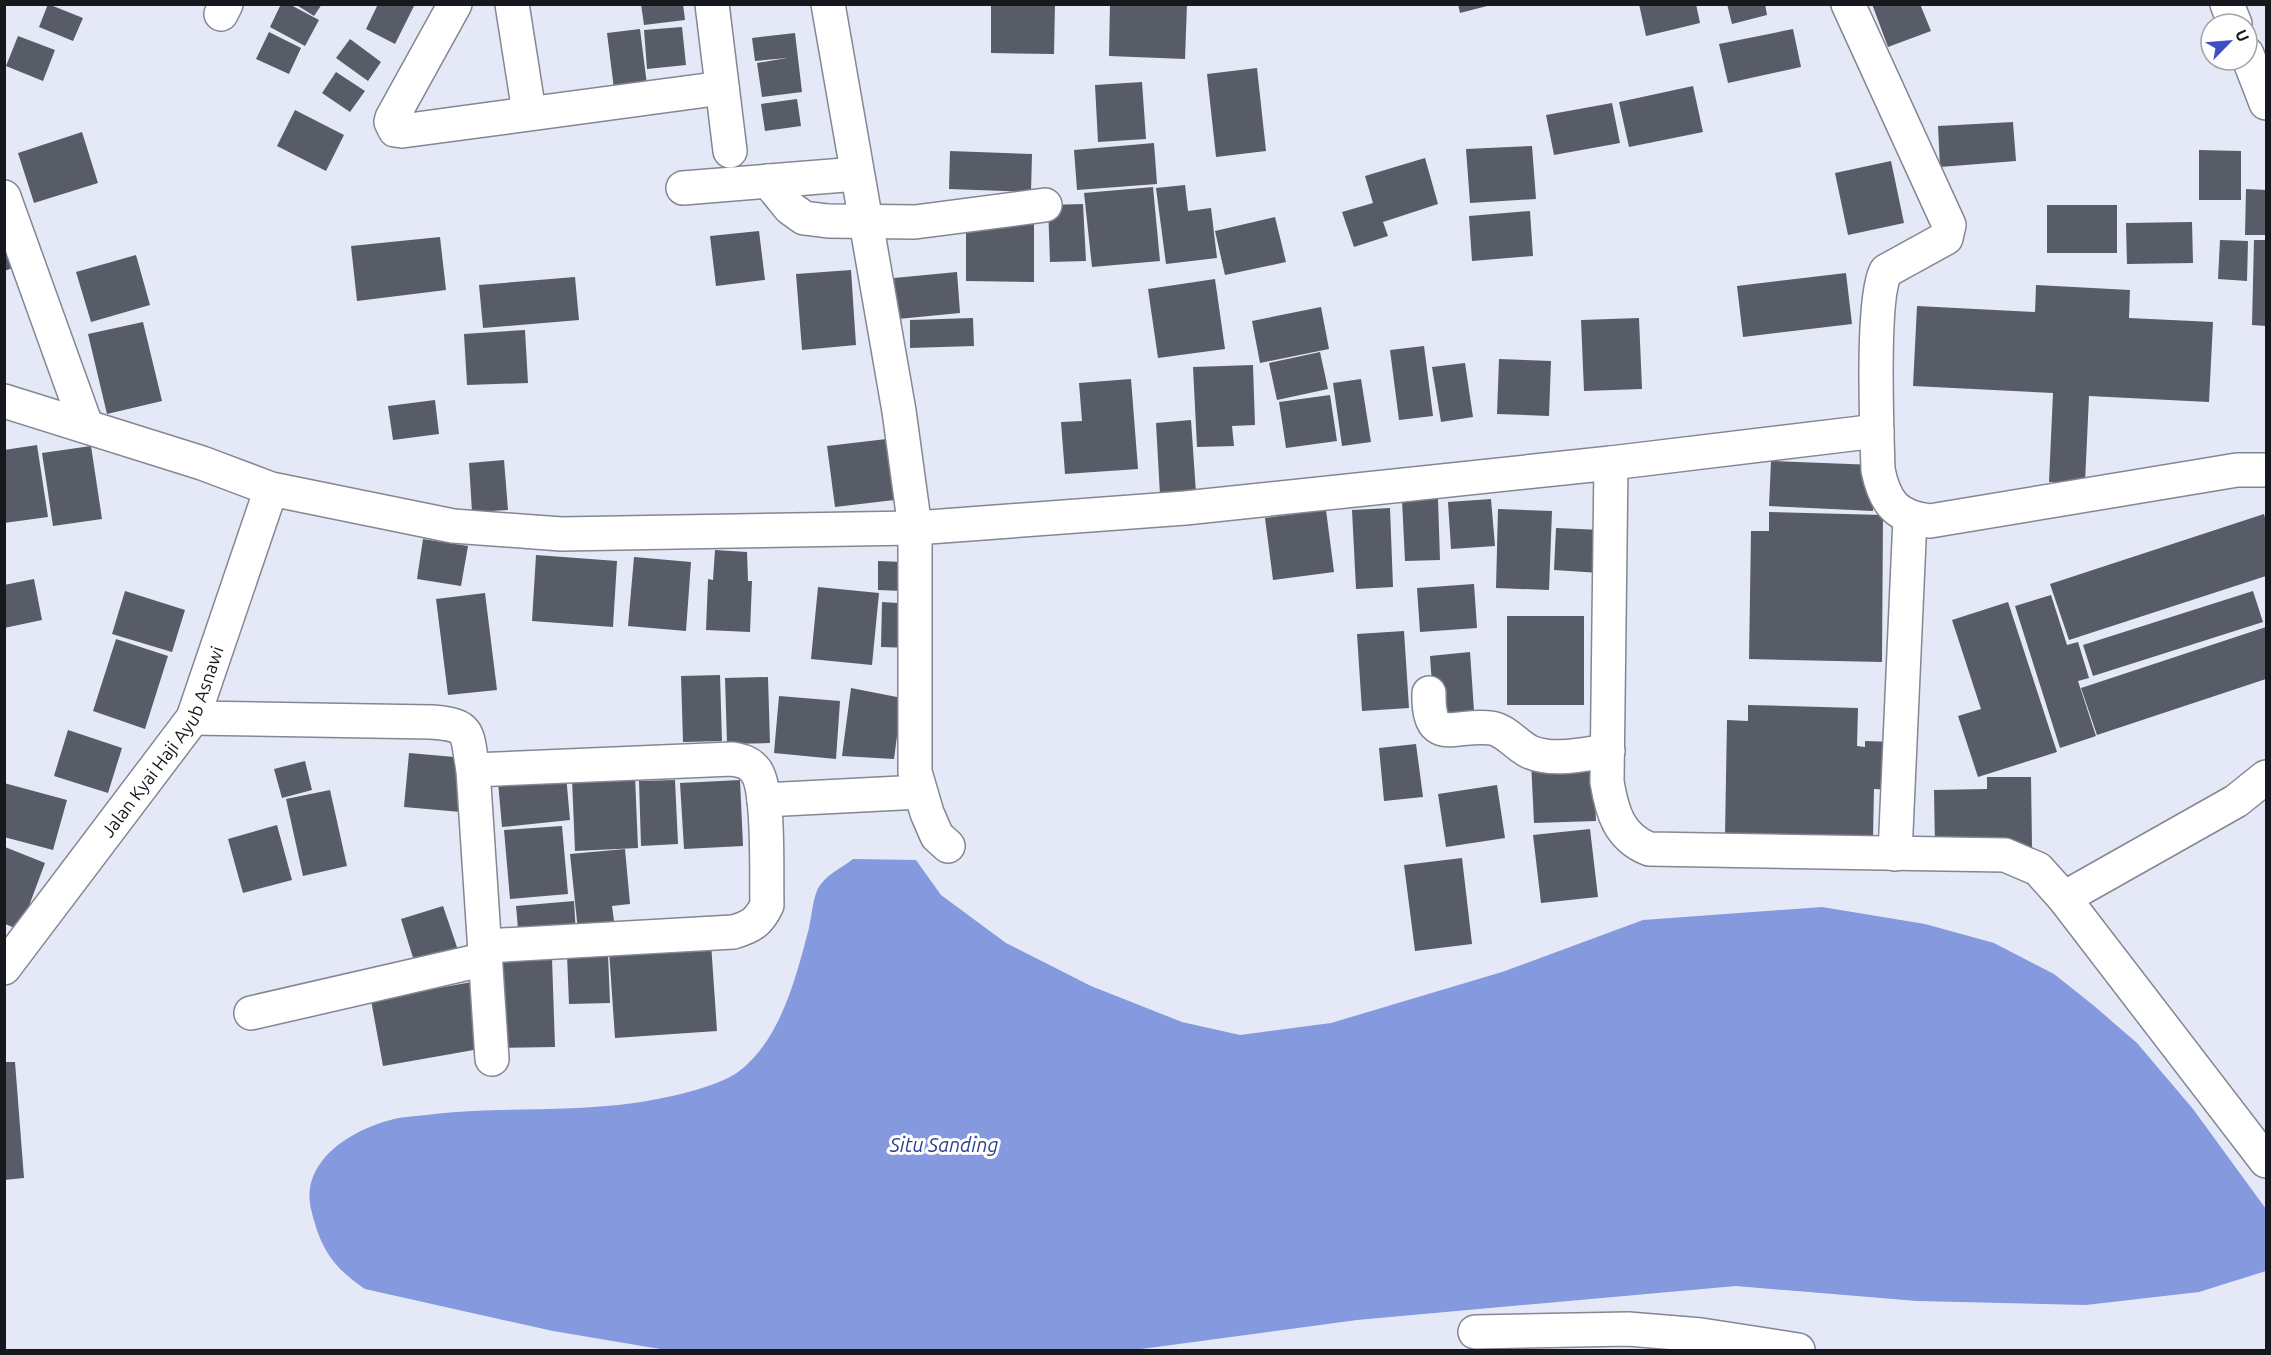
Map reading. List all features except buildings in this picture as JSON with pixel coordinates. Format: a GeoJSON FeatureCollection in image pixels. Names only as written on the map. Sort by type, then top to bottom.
{"type":"FeatureCollection","features":[{"type":"Feature","properties":{"kind":"street"},"geometry":{"type":"LineString","coordinates":[[455,4],[392,118],[392,126],[402,131],[529,112],[722,88]]}},
{"type":"Feature","properties":{"kind":"street"},"geometry":{"type":"LineString","coordinates":[[512,4],[529,112]]}},
{"type":"Feature","properties":{"kind":"street"},"geometry":{"type":"LineString","coordinates":[[712,4],[730,151]]}},
{"type":"Feature","properties":{"kind":"street"},"geometry":{"type":"LineString","coordinates":[[828,4],[899,411],[915,528],[915,772],[920,792],[938,836],[948,846]]}},
{"type":"Feature","properties":{"kind":"street"},"geometry":{"type":"LineString","coordinates":[[1848,4],[1949,225],[1946,238],[1886,271],[1882,279],[1878,315],[1878,470],[1882,491],[1893,504],[1910,518],[1930,521],[2237,470],[2266,470]]}},
{"type":"Feature","properties":{"kind":"street"},"geometry":{"type":"LineString","coordinates":[[2254,72],[2266,103]]}},
{"type":"Feature","properties":{"kind":"street"},"geometry":{"type":"LineString","coordinates":[[684,188],[857,174]]}},
{"type":"Feature","properties":{"kind":"street"},"geometry":{"type":"LineString","coordinates":[[768,181],[790,208],[804,218],[915,222],[1045,205]]}},
{"type":"Feature","properties":{"kind":"street"},"geometry":{"type":"LineString","coordinates":[[4,197],[86,426]]}},
{"type":"Feature","properties":{"kind":"street"},"geometry":{"type":"LineString","coordinates":[[4,400],[202,463],[271,489],[397,516],[501,531],[610,535],[915,528],[1185,508],[1611,463],[1877,431]]}},
{"type":"Feature","properties":{"kind":"street"},"geometry":{"type":"LineString","coordinates":[[1611,463],[1607,782],[1615,817],[1635,843],[1649,849],[2005,855],[2038,869],[2064,898],[2266,1161]]}},
{"type":"Feature","properties":{"kind":"street","name":"Jalan Kyai Haji Ayub Asnawi"},"geometry":{"type":"LineString","coordinates":[[4,968],[193,718],[271,489]]}},
{"type":"Feature","properties":{"kind":"street"},"geometry":{"type":"LineString","coordinates":[[1895,854],[1910,518]]}},
{"type":"Feature","properties":{"kind":"street"},"geometry":{"type":"LineString","coordinates":[[1429,693],[1429,713],[1432,724],[1438,728],[1451,730],[1492,728],[1531,752],[1551,757],[1608,751]]}},
{"type":"Feature","properties":{"kind":"street"},"geometry":{"type":"LineString","coordinates":[[193,718],[379,719],[456,723],[466,732],[473,770],[492,1059]]}},
{"type":"Feature","properties":{"kind":"street"},"geometry":{"type":"LineString","coordinates":[[251,1013],[486,953],[733,932],[760,921],[767,905],[764,800],[757,773],[747,762],[732,759],[473,770]]}},
{"type":"Feature","properties":{"kind":"street"},"geometry":{"type":"LineString","coordinates":[[2064,898],[2236,801],[2266,777]]}},
{"type":"Feature","properties":{"kind":"street"},"geometry":{"type":"LineString","coordinates":[[764,800],[920,792]]}},
{"type":"Feature","properties":{"kind":"street"},"geometry":{"type":"LineString","coordinates":[[1475,1332],[1628,1329],[1701,1335],[1798,1350]]}},
{"type":"Feature","properties":{"kind":"water","name":"Situ Sanding"},"geometry":{"type":"Polygon","coordinates":[[[853,859],[916,860],[941,895],[1006,943],[1091,986],[1182,1022],[1240,1035],[1331,1023],[1502,972],[1643,920],[1822,907],[1925,924],[1994,943],[2054,974],[2093,1005],[2137,1043],[2193,1109],[2266,1209],[2266,1271],[2199,1292],[2086,1305],[1917,1301],[1736,1286],[1357,1320],[1134,1350],[666,1350],[553,1331],[365,1289],[344,1273],[329,1255],[323,1245],[311,1209],[310,1191],[314,1176],[333,1149],[362,1130],[394,1119],[434,1114],[584,1108],[634,1103],[703,1088],[738,1072],[753,1059],[765,1043],[785,1006],[809,928],[818,888],[824,880],[853,859]]]}}]}
